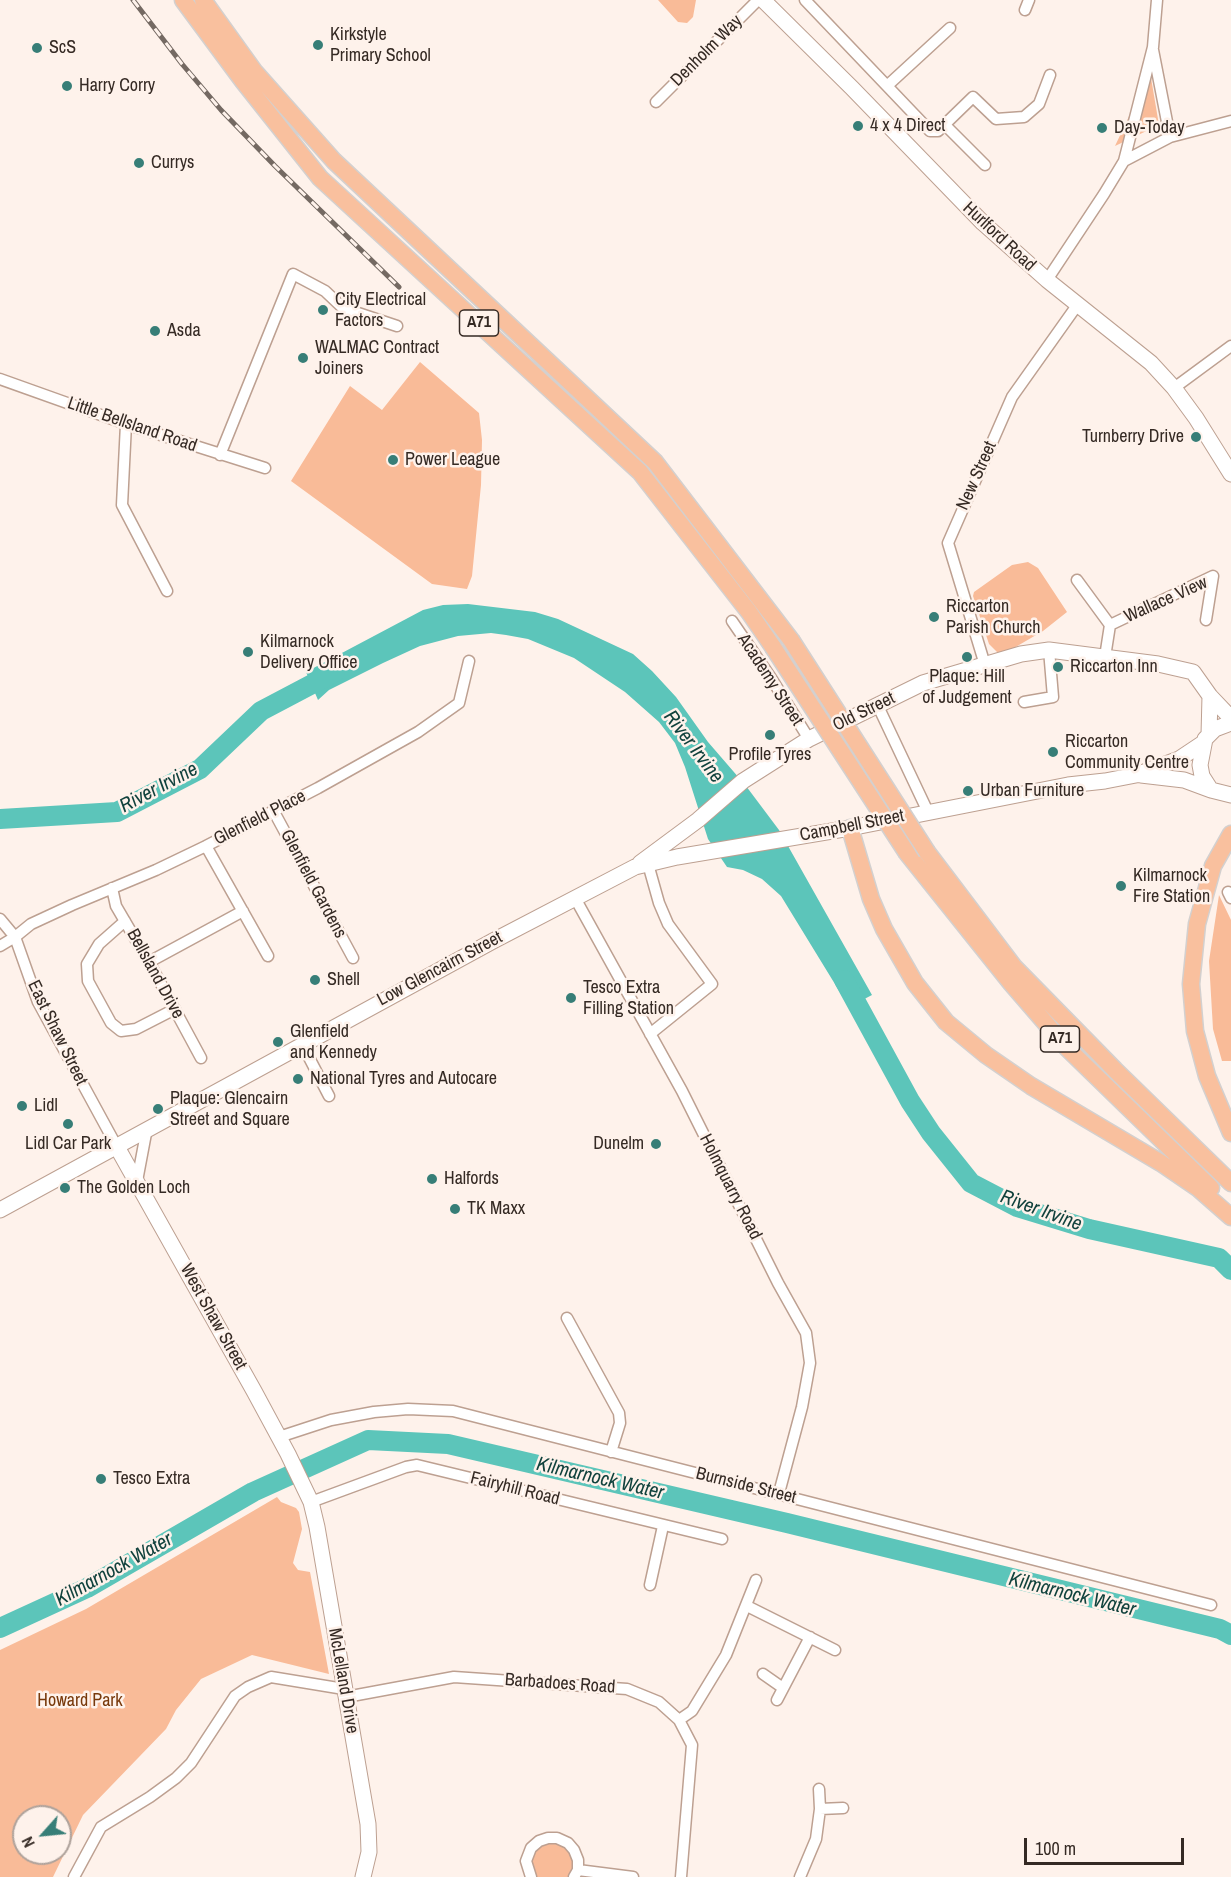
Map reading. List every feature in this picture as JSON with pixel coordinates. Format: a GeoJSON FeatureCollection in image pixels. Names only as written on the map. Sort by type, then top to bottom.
{"type":"FeatureCollection","features":[{"type":"Feature","properties":{"kind":"main road","name":"A71"},"geometry":{"type":"LineString","coordinates":[[183,0],[243,81],[320,178],[640,472],[749,612],[907,854],[1011,983],[1068,1049],[1231,1208]]}},
{"type":"Feature","properties":{"kind":"main road","name":"A71"},"geometry":{"type":"LineString","coordinates":[[203,0],[254,70],[334,161],[655,462],[791,640],[927,852],[1014,967],[1231,1184]]}},
{"type":"Feature","properties":{"kind":"main road","name":"Hurlford Road"},"geometry":{"type":"LineString","coordinates":[[760,0],[852,88],[983,224],[1047,280],[1151,363],[1174,388],[1196,418],[1231,474]]}},
{"type":"Feature","properties":{"kind":"main road","name":"Old Street"},"geometry":{"type":"LineString","coordinates":[[642,865],[743,781],[809,739],[923,683],[1021,654],[1049,650],[1158,664],[1193,672],[1210,696],[1231,718]]}},
{"type":"Feature","properties":{"kind":"main road"},"geometry":{"type":"LineString","coordinates":[[1210,696],[1206,739],[1200,765],[1211,790]]}},
{"type":"Feature","properties":{"kind":"main road","name":"Campbell Street"},"geometry":{"type":"LineString","coordinates":[[575,898],[642,865],[677,857],[850,828],[1068,785],[1136,775],[1179,759],[1206,739],[1215,729],[1231,723]]}},
{"type":"Feature","properties":{"kind":"main road","name":"Campbell Street"},"geometry":{"type":"LineString","coordinates":[[1136,775],[1184,780],[1231,795]]}},
{"type":"Feature","properties":{"kind":"main road"},"geometry":{"type":"LineString","coordinates":[[850,828],[871,899],[884,929],[915,983],[946,1022],[986,1055],[1031,1086],[1199,1189],[1231,1217]]}},
{"type":"Feature","properties":{"kind":"main road"},"geometry":{"type":"LineString","coordinates":[[1231,834],[1213,866],[1197,924],[1191,984],[1195,1031],[1207,1076],[1231,1133]]}},
{"type":"Feature","properties":{"kind":"main road"},"geometry":{"type":"LineString","coordinates":[[676,838],[677,857]]}},
{"type":"Feature","properties":{"kind":"main road","name":"Low Glencairn Street"},"geometry":{"type":"LineString","coordinates":[[0,1210],[117,1147],[147,1128],[575,898]]}},
{"type":"Feature","properties":{"kind":"main road","name":"West Shaw Street"},"geometry":{"type":"LineString","coordinates":[[117,1147],[304,1486]]}},
{"type":"Feature","properties":{"kind":"main road","name":"McLelland Drive"},"geometry":{"type":"LineString","coordinates":[[304,1486],[311,1502],[317,1527],[368,1824],[369,1852],[363,1877]]}},
{"type":"Feature","properties":{"kind":"street","name":"Denholm Way"},"geometry":{"type":"LineString","coordinates":[[656,102],[760,0]]}},
{"type":"Feature","properties":{"kind":"street"},"geometry":{"type":"LineString","coordinates":[[805,0],[930,131],[938,131],[973,97],[996,119],[1024,117],[1040,104],[1050,75]]}},
{"type":"Feature","properties":{"kind":"street"},"geometry":{"type":"LineString","coordinates":[[1047,280],[1124,161],[1153,47],[1156,0]]}},
{"type":"Feature","properties":{"kind":"street"},"geometry":{"type":"LineString","coordinates":[[888,85],[950,28]]}},
{"type":"Feature","properties":{"kind":"street"},"geometry":{"type":"LineString","coordinates":[[1153,47],[1170,136]]}},
{"type":"Feature","properties":{"kind":"street"},"geometry":{"type":"LineString","coordinates":[[1124,161],[1170,136],[1231,121]]}},
{"type":"Feature","properties":{"kind":"street"},"geometry":{"type":"LineString","coordinates":[[945,124],[985,165]]}},
{"type":"Feature","properties":{"kind":"street"},"geometry":{"type":"LineString","coordinates":[[220,454],[293,274],[325,291],[343,308],[397,327]]}},
{"type":"Feature","properties":{"kind":"street","name":"New Street"},"geometry":{"type":"LineString","coordinates":[[985,665],[948,543],[1012,397],[1078,304]]}},
{"type":"Feature","properties":{"kind":"street"},"geometry":{"type":"LineString","coordinates":[[1174,388],[1231,346]]}},
{"type":"Feature","properties":{"kind":"street","name":"Little Bellsland Road"},"geometry":{"type":"LineString","coordinates":[[0,379],[265,468]]}},
{"type":"Feature","properties":{"kind":"street"},"geometry":{"type":"LineString","coordinates":[[126,423],[122,505],[167,591]]}},
{"type":"Feature","properties":{"kind":"street","name":"Wallace View"},"geometry":{"type":"LineString","coordinates":[[1106,657],[1110,625],[1213,576],[1206,620]]}},
{"type":"Feature","properties":{"kind":"street"},"geometry":{"type":"LineString","coordinates":[[1077,580],[1110,625]]}},
{"type":"Feature","properties":{"kind":"street","name":"Academy Street"},"geometry":{"type":"LineString","coordinates":[[732,621],[809,739]]}},
{"type":"Feature","properties":{"kind":"street"},"geometry":{"type":"LineString","coordinates":[[1024,702],[1053,697],[1049,650]]}},
{"type":"Feature","properties":{"kind":"street","name":"Glenfield Place"},"geometry":{"type":"LineString","coordinates":[[0,946],[31,924],[206,846],[318,788],[418,732],[459,703],[469,661]]}},
{"type":"Feature","properties":{"kind":"street"},"geometry":{"type":"LineString","coordinates":[[877,704],[928,812]]}},
{"type":"Feature","properties":{"kind":"street","name":"Glenfield Gardens"},"geometry":{"type":"LineString","coordinates":[[273,810],[352,958]]}},
{"type":"Feature","properties":{"kind":"street"},"geometry":{"type":"LineString","coordinates":[[206,846],[268,956]]}},
{"type":"Feature","properties":{"kind":"street"},"geometry":{"type":"LineString","coordinates":[[642,865],[668,924],[712,984],[650,1034]]}},
{"type":"Feature","properties":{"kind":"street","name":"Bellsland Drive"},"geometry":{"type":"LineString","coordinates":[[112,888],[116,906],[201,1058]]}},
{"type":"Feature","properties":{"kind":"street","name":"Holmquarry Road"},"geometry":{"type":"LineString","coordinates":[[575,898],[682,1091],[778,1284],[806,1333],[810,1363],[802,1407],[779,1493]]}},
{"type":"Feature","properties":{"kind":"street"},"geometry":{"type":"LineString","coordinates":[[149,962],[243,911]]}},
{"type":"Feature","properties":{"kind":"street","name":"East Shaw Street"},"geometry":{"type":"LineString","coordinates":[[0,919],[15,937],[39,1002],[117,1147]]}},
{"type":"Feature","properties":{"kind":"street"},"geometry":{"type":"LineString","coordinates":[[125,921],[99,944],[87,964],[88,981],[111,1023],[121,1031],[136,1029],[175,1009]]}},
{"type":"Feature","properties":{"kind":"street"},"geometry":{"type":"LineString","coordinates":[[302,1044],[329,1096]]}},
{"type":"Feature","properties":{"kind":"street"},"geometry":{"type":"LineString","coordinates":[[136,1181],[147,1128]]}},
{"type":"Feature","properties":{"kind":"street"},"geometry":{"type":"LineString","coordinates":[[567,1318],[619,1413],[620,1423],[611,1452]]}},
{"type":"Feature","properties":{"kind":"street","name":"Burnside Street"},"geometry":{"type":"LineString","coordinates":[[279,1437],[331,1420],[374,1412],[453,1411],[1211,1605]]}},
{"type":"Feature","properties":{"kind":"street","name":"Fairyhill Road"},"geometry":{"type":"LineString","coordinates":[[311,1502],[406,1467],[417,1466],[722,1539]]}},
{"type":"Feature","properties":{"kind":"street"},"geometry":{"type":"LineString","coordinates":[[650,1585],[663,1526]]}},
{"type":"Feature","properties":{"kind":"street"},"geometry":{"type":"LineString","coordinates":[[679,1720],[692,1711],[725,1656],[756,1580]]}},
{"type":"Feature","properties":{"kind":"street"},"geometry":{"type":"LineString","coordinates":[[747,1606],[835,1650]]}},
{"type":"Feature","properties":{"kind":"street"},"geometry":{"type":"LineString","coordinates":[[777,1700],[810,1637]]}},
{"type":"Feature","properties":{"kind":"street"},"geometry":{"type":"LineString","coordinates":[[763,1674],[783,1688]]}},
{"type":"Feature","properties":{"kind":"street","name":"Barbadoes Road"},"geometry":{"type":"LineString","coordinates":[[74,1877],[101,1827],[176,1778],[191,1763],[235,1696],[248,1687],[271,1677],[345,1693],[454,1677],[627,1689],[659,1702],[679,1720],[692,1744],[681,1877]]}},
{"type":"Feature","properties":{"kind":"street"},"geometry":{"type":"LineString","coordinates":[[800,1877],[816,1839],[820,1809],[819,1789]]}},
{"type":"Feature","properties":{"kind":"street"},"geometry":{"type":"LineString","coordinates":[[820,1809],[843,1808]]}},
{"type":"Feature","properties":{"kind":"street"},"geometry":{"type":"LineString","coordinates":[[531,1877],[526,1861],[531,1848],[539,1841],[548,1838],[557,1838],[568,1843],[574,1850],[578,1860],[576,1873],[633,1877]]}},
{"type":"Feature","properties":{"kind":"green space"},"geometry":{"type":"Polygon","coordinates":[[[658,0],[696,0],[693,17],[687,23],[678,22],[658,0]]]}},
{"type":"Feature","properties":{"kind":"green space"},"geometry":{"type":"Polygon","coordinates":[[[1150,72],[1159,125],[1115,146],[1150,72]]]}},
{"type":"Feature","properties":{"kind":"green space","name":"Power League"},"geometry":{"type":"Polygon","coordinates":[[[420,362],[479,413],[482,440],[481,485],[472,576],[467,589],[432,584],[291,481],[350,386],[382,410],[420,362]]]}},
{"type":"Feature","properties":{"kind":"green space"},"geometry":{"type":"Polygon","coordinates":[[[1028,562],[1038,568],[1067,612],[1043,631],[1007,652],[997,652],[989,644],[973,596],[974,592],[1012,565],[1028,562]]]}},
{"type":"Feature","properties":{"kind":"green space"},"geometry":{"type":"Polygon","coordinates":[[[1219,895],[1231,920],[1231,1061],[1222,1061],[1213,1029],[1209,961],[1219,895]]]}},
{"type":"Feature","properties":{"kind":"green space","name":"Howard Park"},"geometry":{"type":"Polygon","coordinates":[[[277,1497],[281,1502],[296,1508],[299,1512],[302,1529],[293,1563],[298,1570],[310,1572],[329,1674],[252,1655],[201,1679],[176,1710],[166,1729],[83,1815],[72,1838],[72,1805],[12,1805],[12,1865],[59,1865],[53,1877],[0,1877],[0,1650],[86,1609],[277,1497]]]}},
{"type":"Feature","properties":{"kind":"green space"},"geometry":{"type":"Polygon","coordinates":[[[549,1843],[559,1844],[566,1848],[573,1860],[573,1869],[569,1877],[535,1877],[531,1862],[533,1854],[539,1846],[549,1843]]]}},
{"type":"Feature","properties":{"kind":"water"},"geometry":{"type":"Polygon","coordinates":[[[468,604],[535,612],[558,619],[633,654],[652,671],[676,697],[708,742],[746,786],[779,830],[872,995],[849,1007],[781,896],[762,879],[743,870],[727,867],[708,839],[675,743],[659,722],[625,692],[574,658],[528,639],[491,633],[458,636],[420,646],[329,690],[318,700],[306,672],[423,610],[443,605],[468,604]]]}},
{"type":"Feature","properties":{"kind":"waterway","name":"River Irvine"},"geometry":{"type":"LineString","coordinates":[[0,819],[117,812],[200,769],[261,711],[335,672]]}},
{"type":"Feature","properties":{"kind":"waterway","name":"River Irvine"},"geometry":{"type":"LineString","coordinates":[[844,980],[910,1101],[931,1133],[971,1183],[1017,1207],[1089,1229],[1219,1258],[1231,1270]]}},
{"type":"Feature","properties":{"kind":"waterway","name":"Kilmarnock Water"},"geometry":{"type":"LineString","coordinates":[[0,1628],[87,1588],[253,1492],[368,1440],[448,1444],[787,1523],[1220,1629],[1231,1635]]}},
{"type":"Feature","properties":{"kind":"railway"},"geometry":{"type":"LineString","coordinates":[[133,0],[221,110],[399,287]]}},
{"type":"Feature","properties":{"kind":"place","name":"Kirkstyle Primary School"},"geometry":{"type":"Point","coordinates":[318,45]}},
{"type":"Feature","properties":{"kind":"place","name":"ScS"},"geometry":{"type":"Point","coordinates":[37,48]}},
{"type":"Feature","properties":{"kind":"place","name":"Harry Corry"},"geometry":{"type":"Point","coordinates":[67,86]}},
{"type":"Feature","properties":{"kind":"place","name":"4 x 4 Direct"},"geometry":{"type":"Point","coordinates":[858,126]}},
{"type":"Feature","properties":{"kind":"place","name":"Day-Today"},"geometry":{"type":"Point","coordinates":[1102,128]}},
{"type":"Feature","properties":{"kind":"place","name":"Currys"},"geometry":{"type":"Point","coordinates":[139,163]}},
{"type":"Feature","properties":{"kind":"place","name":"City Electrical Factors"},"geometry":{"type":"Point","coordinates":[323,310]}},
{"type":"Feature","properties":{"kind":"place","name":"Asda"},"geometry":{"type":"Point","coordinates":[155,331]}},
{"type":"Feature","properties":{"kind":"place","name":"WALMAC Contract Joiners"},"geometry":{"type":"Point","coordinates":[303,358]}},
{"type":"Feature","properties":{"kind":"place","name":"Turnberry Drive"},"geometry":{"type":"Point","coordinates":[1196,437]}},
{"type":"Feature","properties":{"kind":"place","name":"Power League"},"geometry":{"type":"Point","coordinates":[393,460]}},
{"type":"Feature","properties":{"kind":"place","name":"Riccarton Parish Church"},"geometry":{"type":"Point","coordinates":[934,617]}},
{"type":"Feature","properties":{"kind":"place","name":"Kilmarnock Delivery Office"},"geometry":{"type":"Point","coordinates":[248,652]}},
{"type":"Feature","properties":{"kind":"place","name":"Plaque: Hill of Judgement"},"geometry":{"type":"Point","coordinates":[967,657]}},
{"type":"Feature","properties":{"kind":"place","name":"Riccarton Inn"},"geometry":{"type":"Point","coordinates":[1058,667]}},
{"type":"Feature","properties":{"kind":"place","name":"Profile Tyres"},"geometry":{"type":"Point","coordinates":[770,735]}},
{"type":"Feature","properties":{"kind":"place","name":"Riccarton Community Centre"},"geometry":{"type":"Point","coordinates":[1053,752]}},
{"type":"Feature","properties":{"kind":"place","name":"Urban Furniture"},"geometry":{"type":"Point","coordinates":[968,791]}},
{"type":"Feature","properties":{"kind":"place","name":"Kilmarnock Fire Station"},"geometry":{"type":"Point","coordinates":[1121,886]}},
{"type":"Feature","properties":{"kind":"place","name":"Shell"},"geometry":{"type":"Point","coordinates":[315,980]}},
{"type":"Feature","properties":{"kind":"place","name":"Tesco Extra Filling Station"},"geometry":{"type":"Point","coordinates":[571,998]}},
{"type":"Feature","properties":{"kind":"place","name":"Glenfield and Kennedy"},"geometry":{"type":"Point","coordinates":[278,1042]}},
{"type":"Feature","properties":{"kind":"place","name":"National Tyres and Autocare"},"geometry":{"type":"Point","coordinates":[298,1079]}},
{"type":"Feature","properties":{"kind":"place","name":"Lidl"},"geometry":{"type":"Point","coordinates":[22,1106]}},
{"type":"Feature","properties":{"kind":"place","name":"Plaque: Glencairn Street and Square"},"geometry":{"type":"Point","coordinates":[158,1109]}},
{"type":"Feature","properties":{"kind":"place","name":"Lidl Car Park"},"geometry":{"type":"Point","coordinates":[68,1124]}},
{"type":"Feature","properties":{"kind":"place","name":"Dunelm"},"geometry":{"type":"Point","coordinates":[656,1144]}},
{"type":"Feature","properties":{"kind":"place","name":"Halfords"},"geometry":{"type":"Point","coordinates":[432,1179]}},
{"type":"Feature","properties":{"kind":"place","name":"The Golden Loch"},"geometry":{"type":"Point","coordinates":[65,1188]}},
{"type":"Feature","properties":{"kind":"place","name":"TK Maxx"},"geometry":{"type":"Point","coordinates":[455,1209]}},
{"type":"Feature","properties":{"kind":"place","name":"Tesco Extra"},"geometry":{"type":"Point","coordinates":[101,1479]}}]}
